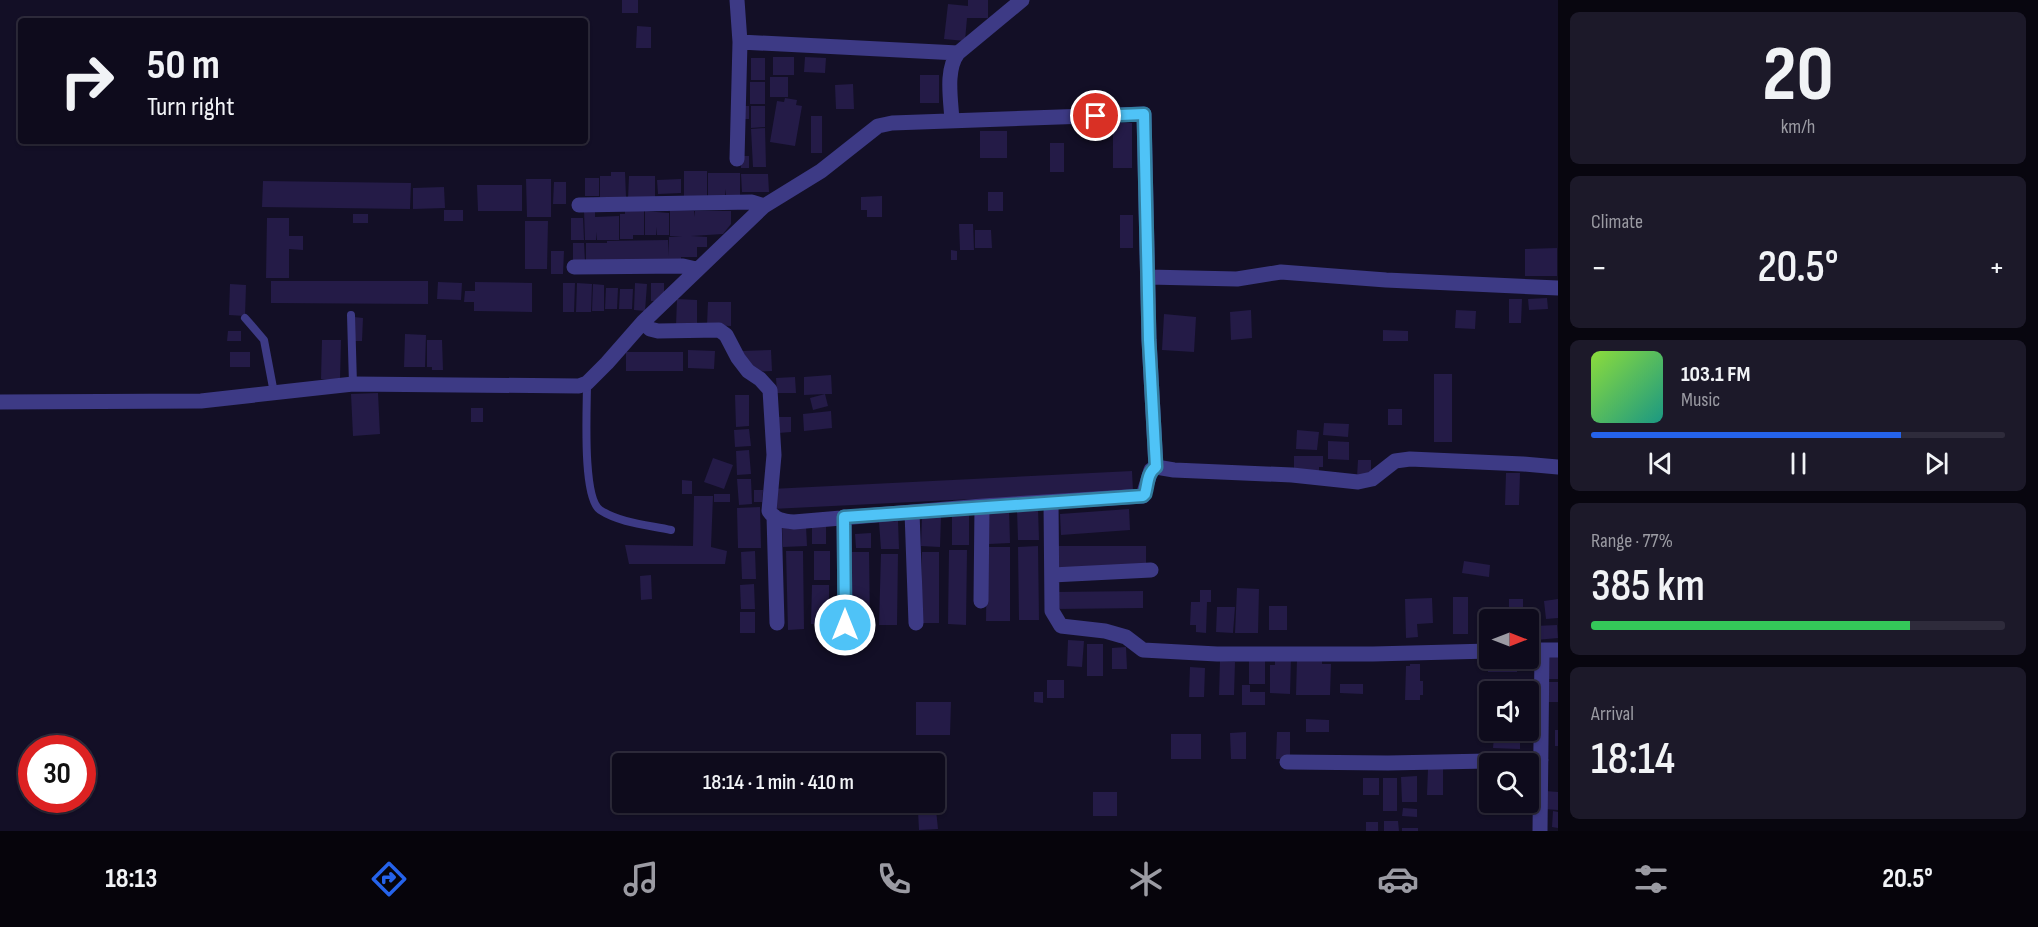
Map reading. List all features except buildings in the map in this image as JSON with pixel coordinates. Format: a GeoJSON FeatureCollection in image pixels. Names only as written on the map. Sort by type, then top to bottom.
{"type":"FeatureCollection","features":[{"type":"Feature","properties":{"kind":"street"},"geometry":{"type":"LineString","coordinates":[[737,0],[740,42],[737,159]]}},
{"type":"Feature","properties":{"kind":"street"},"geometry":{"type":"LineString","coordinates":[[952,121],[950,71],[953,60],[958,53],[1022,0]]}},
{"type":"Feature","properties":{"kind":"street"},"geometry":{"type":"LineString","coordinates":[[740,42],[958,53]]}},
{"type":"Feature","properties":{"kind":"street"},"geometry":{"type":"LineString","coordinates":[[0,402],[201,401],[353,384],[571,387],[587,383],[696,269],[764,206],[821,171],[878,126],[892,123],[1144,114],[1149,340],[1156,467]]}},
{"type":"Feature","properties":{"kind":"street"},"geometry":{"type":"LineString","coordinates":[[579,205],[752,202],[764,206]]}},
{"type":"Feature","properties":{"kind":"street"},"geometry":{"type":"LineString","coordinates":[[574,267],[683,266],[696,269]]}},
{"type":"Feature","properties":{"kind":"street"},"geometry":{"type":"LineString","coordinates":[[1148,277],[1237,279],[1281,272],[1386,280],[1558,288]]}},
{"type":"Feature","properties":{"kind":"street"},"geometry":{"type":"LineString","coordinates":[[643,322],[658,331],[719,330],[726,335],[748,371],[767,385],[772,398],[774,455],[769,511],[783,520],[794,522],[982,506],[1143,496],[1151,470],[1156,467],[1173,470],[1292,475],[1358,482],[1372,479],[1395,461],[1410,459],[1558,467]]}},
{"type":"Feature","properties":{"kind":"street"},"geometry":{"type":"LineString","coordinates":[[1051,502],[1052,611],[1061,626],[1116,634],[1126,637],[1143,650],[1217,654],[1479,651]]}},
{"type":"Feature","properties":{"kind":"street"},"geometry":{"type":"LineString","coordinates":[[981,601],[982,506]]}},
{"type":"Feature","properties":{"kind":"street"},"geometry":{"type":"LineString","coordinates":[[912,512],[916,624]]}},
{"type":"Feature","properties":{"kind":"street"},"geometry":{"type":"LineString","coordinates":[[774,516],[777,624]]}},
{"type":"Feature","properties":{"kind":"street"},"geometry":{"type":"LineString","coordinates":[[844,517],[845,625]]}},
{"type":"Feature","properties":{"kind":"street"},"geometry":{"type":"LineString","coordinates":[[1052,575],[1151,570]]}},
{"type":"Feature","properties":{"kind":"street"},"geometry":{"type":"LineString","coordinates":[[1539,650],[1558,650]]}},
{"type":"Feature","properties":{"kind":"street"},"geometry":{"type":"LineString","coordinates":[[1536,669],[1540,760],[1540,831]]}},
{"type":"Feature","properties":{"kind":"street"},"geometry":{"type":"LineString","coordinates":[[1287,762],[1540,760]]}},
{"type":"Feature","properties":{"kind":"lane"},"geometry":{"type":"LineString","coordinates":[[351,315],[353,384]]}},
{"type":"Feature","properties":{"kind":"lane"},"geometry":{"type":"LineString","coordinates":[[245,318],[264,340],[274,393]]}},
{"type":"Feature","properties":{"kind":"lane"},"geometry":{"type":"LineString","coordinates":[[587,383],[588,472],[591,497],[598,509],[618,519],[671,530]]}},
{"type":"Feature","properties":{"kind":"route"},"geometry":{"type":"LineString","coordinates":[[845,625],[844,517],[1143,496],[1145,494],[1149,474],[1156,467],[1149,340],[1144,114],[1096,116]]}}]}
